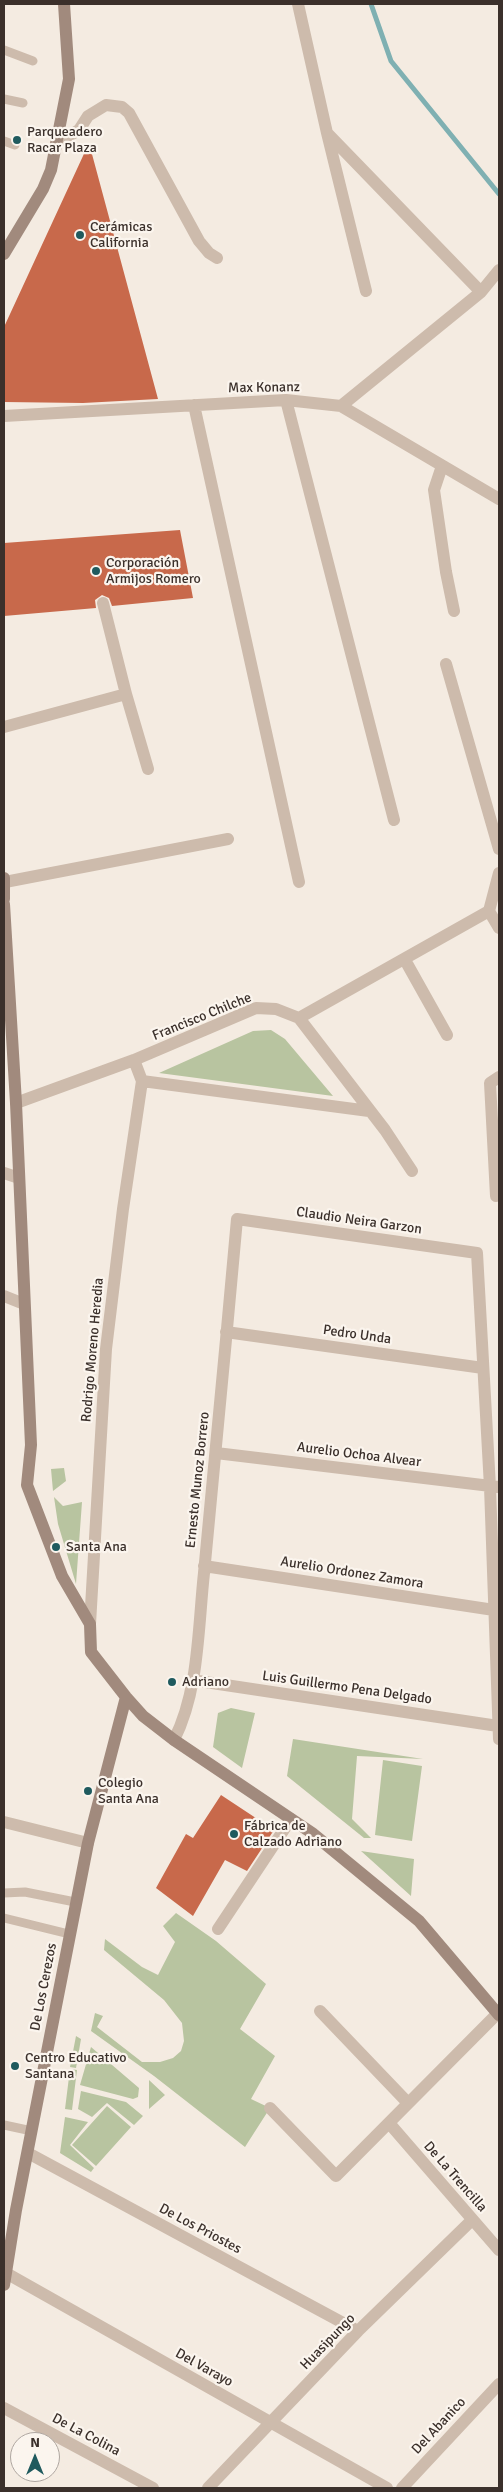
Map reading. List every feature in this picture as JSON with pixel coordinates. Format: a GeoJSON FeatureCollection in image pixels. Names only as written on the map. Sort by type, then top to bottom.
{"type":"FeatureCollection","features":[{"type":"Feature","properties":{"kind":"street"},"geometry":{"type":"LineString","coordinates":[[4,254],[43,189],[51,170],[68,79],[64,4]]}},
{"type":"Feature","properties":{"kind":"street"},"geometry":{"type":"LineString","coordinates":[[298,4],[327,133],[366,291]]}},
{"type":"Feature","properties":{"kind":"street"},"geometry":{"type":"LineString","coordinates":[[56,143],[80,130],[88,116],[106,105],[122,107],[129,113],[199,241],[209,253],[217,258]]}},
{"type":"Feature","properties":{"kind":"street"},"geometry":{"type":"LineString","coordinates":[[327,133],[481,292]]}},
{"type":"Feature","properties":{"kind":"street"},"geometry":{"type":"LineString","coordinates":[[341,406],[481,292],[499,270]]}},
{"type":"Feature","properties":{"kind":"street"},"geometry":{"type":"LineString","coordinates":[[286,400],[394,820]]}},
{"type":"Feature","properties":{"kind":"street","name":"Max Konanz"},"geometry":{"type":"LineString","coordinates":[[4,416],[286,400],[341,406],[498,502]]}},
{"type":"Feature","properties":{"kind":"street"},"geometry":{"type":"LineString","coordinates":[[194,405],[299,882]]}},
{"type":"Feature","properties":{"kind":"street"},"geometry":{"type":"LineString","coordinates":[[442,466],[434,490],[446,572],[454,611]]}},
{"type":"Feature","properties":{"kind":"street"},"geometry":{"type":"LineString","coordinates":[[103,603],[148,770]]}},
{"type":"Feature","properties":{"kind":"street"},"geometry":{"type":"LineString","coordinates":[[446,664],[499,849]]}},
{"type":"Feature","properties":{"kind":"street"},"geometry":{"type":"LineString","coordinates":[[4,727],[126,694]]}},
{"type":"Feature","properties":{"kind":"street"},"geometry":{"type":"LineString","coordinates":[[4,899],[4,880],[228,839]]}},
{"type":"Feature","properties":{"kind":"street"},"geometry":{"type":"LineString","coordinates":[[412,1171],[370,1111],[299,1018],[489,911],[499,873]]}},
{"type":"Feature","properties":{"kind":"street"},"geometry":{"type":"LineString","coordinates":[[4,904],[16,1103],[31,1445],[27,1485],[62,1576],[90,1624],[91,1652],[143,1716],[174,1740],[312,1833],[419,1921],[499,2014],[334,2176],[270,2108]]}},
{"type":"Feature","properties":{"kind":"street"},"geometry":{"type":"LineString","coordinates":[[489,911],[499,928]]}},
{"type":"Feature","properties":{"kind":"street"},"geometry":{"type":"LineString","coordinates":[[405,960],[447,1035]]}},
{"type":"Feature","properties":{"kind":"street","name":"Francisco Chilche"},"geometry":{"type":"LineString","coordinates":[[16,1103],[134,1060],[256,1008],[276,1009],[299,1018]]}},
{"type":"Feature","properties":{"kind":"street"},"geometry":{"type":"LineString","coordinates":[[134,1060],[142,1081],[370,1111]]}},
{"type":"Feature","properties":{"kind":"street"},"geometry":{"type":"LineString","coordinates":[[495,1080],[496,1196]]}},
{"type":"Feature","properties":{"kind":"street","name":"Rodrigo Moreno Heredia"},"geometry":{"type":"LineString","coordinates":[[90,1624],[106,1349],[123,1209],[142,1081]]}},
{"type":"Feature","properties":{"kind":"street"},"geometry":{"type":"LineString","coordinates":[[4,1173],[19,1178]]}},
{"type":"Feature","properties":{"kind":"street","name":"Claudio Neira Garzon"},"geometry":{"type":"LineString","coordinates":[[237,1220],[476,1253],[483,1368]]}},
{"type":"Feature","properties":{"kind":"street","name":"Ernesto Munoz Borrero"},"geometry":{"type":"LineString","coordinates":[[174,1740],[184,1721],[192,1680],[216,1453],[237,1220]]}},
{"type":"Feature","properties":{"kind":"street"},"geometry":{"type":"LineString","coordinates":[[4,1296],[24,1304]]}},
{"type":"Feature","properties":{"kind":"street","name":"Pedro Unda"},"geometry":{"type":"LineString","coordinates":[[226,1332],[483,1368]]}},
{"type":"Feature","properties":{"kind":"street"},"geometry":{"type":"LineString","coordinates":[[483,1368],[495,1487],[494,1610],[499,1739]]}},
{"type":"Feature","properties":{"kind":"street","name":"Aurelio Ochoa Alvear"},"geometry":{"type":"LineString","coordinates":[[216,1453],[495,1487]]}},
{"type":"Feature","properties":{"kind":"street","name":"Aurelio Ordonez Zamora"},"geometry":{"type":"LineString","coordinates":[[204,1566],[494,1610]]}},
{"type":"Feature","properties":{"kind":"street","name":"Luis Guillermo Pena Delgado"},"geometry":{"type":"LineString","coordinates":[[192,1680],[498,1726]]}},
{"type":"Feature","properties":{"kind":"street","name":"De Los Cerezos"},"geometry":{"type":"LineString","coordinates":[[5,2279],[69,1934],[88,1843],[126,1697]]}},
{"type":"Feature","properties":{"kind":"street"},"geometry":{"type":"LineString","coordinates":[[218,1929],[291,1819]]}},
{"type":"Feature","properties":{"kind":"street"},"geometry":{"type":"LineString","coordinates":[[4,1822],[88,1843]]}},
{"type":"Feature","properties":{"kind":"street"},"geometry":{"type":"LineString","coordinates":[[320,2011],[408,2103]]}},
{"type":"Feature","properties":{"kind":"street","name":"De La Trencilla"},"geometry":{"type":"LineString","coordinates":[[389,2123],[499,2250]]}},
{"type":"Feature","properties":{"kind":"street","name":"De Los Priostes"},"geometry":{"type":"LineString","coordinates":[[28,2153],[358,2332]]}},
{"type":"Feature","properties":{"kind":"street","name":"Huasipungo"},"geometry":{"type":"LineString","coordinates":[[208,2488],[272,2424],[358,2332],[472,2220]]}},
{"type":"Feature","properties":{"kind":"street","name":"Del Varayo"},"geometry":{"type":"LineString","coordinates":[[5,2279],[387,2488]]}},
{"type":"Feature","properties":{"kind":"street","name":"Del Abanico"},"geometry":{"type":"LineString","coordinates":[[402,2488],[499,2384]]}},
{"type":"Feature","properties":{"kind":"street","name":"De La Colina"},"geometry":{"type":"LineString","coordinates":[[4,2408],[153,2488]]}},
{"type":"Feature","properties":{"kind":"lane"},"geometry":{"type":"LineString","coordinates":[[4,50],[33,61]]}},
{"type":"Feature","properties":{"kind":"lane"},"geometry":{"type":"LineString","coordinates":[[4,99],[23,104]]}},
{"type":"Feature","properties":{"kind":"lane"},"geometry":{"type":"LineString","coordinates":[[4,141],[15,145]]}},
{"type":"Feature","properties":{"kind":"lane"},"geometry":{"type":"LineString","coordinates":[[4,1893],[25,1892],[76,1902]]}},
{"type":"Feature","properties":{"kind":"lane"},"geometry":{"type":"LineString","coordinates":[[4,1918],[69,1934]]}},
{"type":"Feature","properties":{"kind":"lane"},"geometry":{"type":"LineString","coordinates":[[4,2124],[32,2131]]}},
{"type":"Feature","properties":{"kind":"green space"},"geometry":{"type":"Polygon","coordinates":[[[271,1030],[285,1039],[333,1096],[159,1073],[253,1031],[271,1030]]]}},
{"type":"Feature","properties":{"kind":"green space"},"geometry":{"type":"Polygon","coordinates":[[[64,1468],[66,1481],[53,1491],[51,1469],[64,1468]]]}},
{"type":"Feature","properties":{"kind":"green space"},"geometry":{"type":"Polygon","coordinates":[[[54,1497],[63,1506],[82,1502],[76,1584],[58,1524],[54,1497]]]}},
{"type":"Feature","properties":{"kind":"green space"},"geometry":{"type":"Polygon","coordinates":[[[231,1708],[255,1713],[242,1768],[213,1747],[218,1713],[231,1708]]]}},
{"type":"Feature","properties":{"kind":"green space"},"geometry":{"type":"Polygon","coordinates":[[[293,1739],[423,1759],[357,1756],[352,1819],[371,1838],[364,1838],[287,1776],[293,1739]]]}},
{"type":"Feature","properties":{"kind":"green space"},"geometry":{"type":"Polygon","coordinates":[[[383,1760],[422,1766],[412,1841],[375,1835],[383,1760]]]}},
{"type":"Feature","properties":{"kind":"green space"},"geometry":{"type":"Polygon","coordinates":[[[361,1851],[414,1859],[411,1896],[361,1851]]]}},
{"type":"Feature","properties":{"kind":"green space"},"geometry":{"type":"Polygon","coordinates":[[[176,1913],[216,1941],[266,1984],[240,2029],[275,2056],[251,2099],[270,2108],[245,2147],[154,2076],[91,2031],[95,2013],[103,2016],[97,2027],[142,2062],[160,2062],[173,2058],[181,2051],[184,2041],[182,2023],[164,2000],[104,1950],[105,1939],[142,1967],[158,1975],[175,1942],[163,1926],[176,1913]]]}},
{"type":"Feature","properties":{"kind":"green space"},"geometry":{"type":"Polygon","coordinates":[[[76,2036],[81,2039],[76,2068],[70,2067],[76,2036]]]}},
{"type":"Feature","properties":{"kind":"green space"},"geometry":{"type":"Polygon","coordinates":[[[91,2047],[139,2088],[138,2097],[133,2099],[80,2085],[91,2047]]]}},
{"type":"Feature","properties":{"kind":"green space"},"geometry":{"type":"Polygon","coordinates":[[[70,2069],[77,2070],[72,2110],[65,2109],[70,2069]]]}},
{"type":"Feature","properties":{"kind":"green space"},"geometry":{"type":"Polygon","coordinates":[[[149,2080],[165,2095],[149,2109],[149,2080]]]}},
{"type":"Feature","properties":{"kind":"green space"},"geometry":{"type":"Polygon","coordinates":[[[81,2091],[126,2102],[143,2116],[134,2125],[107,2103],[92,2117],[78,2109],[81,2091]]]}},
{"type":"Feature","properties":{"kind":"green space"},"geometry":{"type":"Polygon","coordinates":[[[107,2106],[131,2127],[96,2166],[72,2145],[107,2106]]]}},
{"type":"Feature","properties":{"kind":"green space"},"geometry":{"type":"Polygon","coordinates":[[[65,2117],[88,2122],[70,2145],[94,2168],[91,2172],[60,2153],[65,2117]]]}},
{"type":"Feature","properties":{"kind":"building","name":"Cerámicas California"},"geometry":{"type":"Polygon","coordinates":[[[89,143],[158,399],[83,403],[4,402],[4,327],[89,143]]]}},
{"type":"Feature","properties":{"kind":"building","name":"Corporación Armijos Romero"},"geometry":{"type":"Polygon","coordinates":[[[180,530],[193,598],[112,606],[109,598],[102,595],[95,600],[96,608],[4,616],[4,543],[180,530]]]}},
{"type":"Feature","properties":{"kind":"building"},"geometry":{"type":"Polygon","coordinates":[[[221,1795],[274,1830],[247,1871],[225,1860],[193,1916],[156,1888],[186,1834],[193,1838],[221,1795]]]}},
{"type":"Feature","properties":{"kind":"waterway"},"geometry":{"type":"LineString","coordinates":[[371,4],[391,61],[499,194]]}},
{"type":"Feature","properties":{"kind":"place","name":"Parqueadero Racar Plaza"},"geometry":{"type":"Point","coordinates":[17,140]}},
{"type":"Feature","properties":{"kind":"place","name":"Cerámicas California"},"geometry":{"type":"Point","coordinates":[80,235]}},
{"type":"Feature","properties":{"kind":"place","name":"Corporación Armijos Romero"},"geometry":{"type":"Point","coordinates":[96,571]}},
{"type":"Feature","properties":{"kind":"place","name":"Santa Ana"},"geometry":{"type":"Point","coordinates":[56,1547]}},
{"type":"Feature","properties":{"kind":"place","name":"Adriano"},"geometry":{"type":"Point","coordinates":[172,1682]}},
{"type":"Feature","properties":{"kind":"place","name":"Colegio Santa Ana"},"geometry":{"type":"Point","coordinates":[88,1791]}},
{"type":"Feature","properties":{"kind":"place","name":"Fábrica de Calzado Adriano"},"geometry":{"type":"Point","coordinates":[234,1834]}},
{"type":"Feature","properties":{"kind":"place","name":"Centro Educativo Santana"},"geometry":{"type":"Point","coordinates":[15,2066]}}]}
